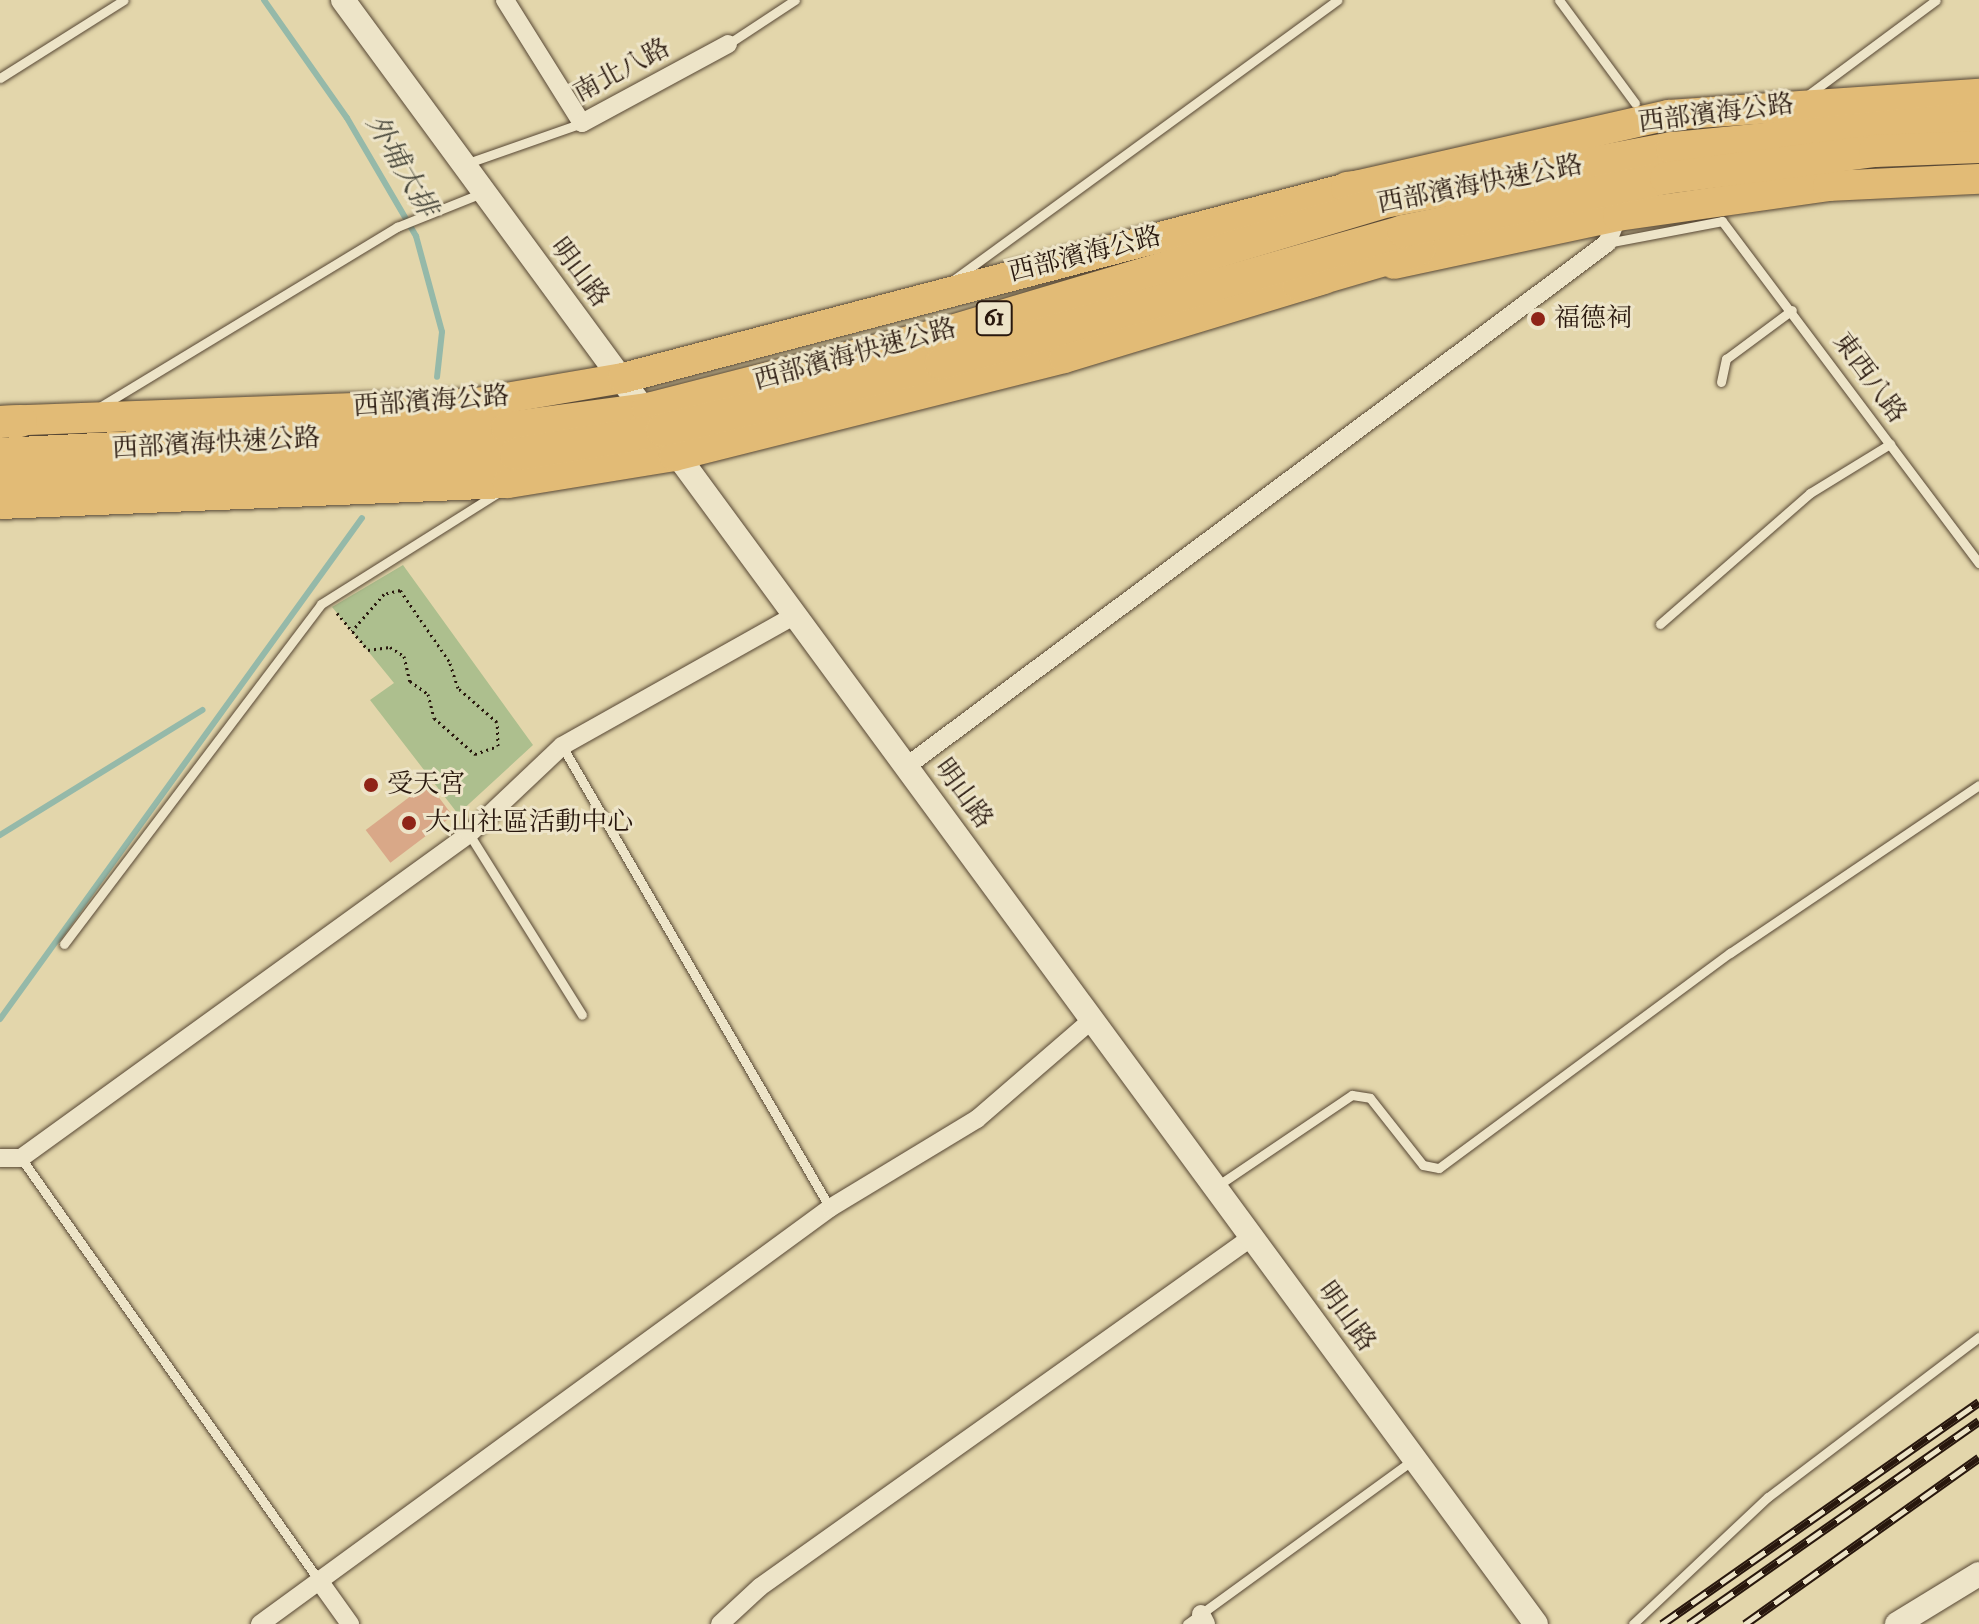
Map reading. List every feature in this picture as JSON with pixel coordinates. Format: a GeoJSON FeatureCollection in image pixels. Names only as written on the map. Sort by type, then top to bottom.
{"type":"FeatureCollection","features":[{"type":"Feature","properties":{"kind":"highway","name":"西部濱海快速公路"},"geometry":{"type":"LineString","coordinates":[[0,481],[516,454],[661,432],[941,363],[1403,231],[1669,163],[1979,118]]}},
{"type":"Feature","properties":{"kind":"highway","name":"西部濱海快速公路"},"geometry":{"type":"LineString","coordinates":[[1669,163],[1979,147]]}},
{"type":"Feature","properties":{"kind":"highway"},"geometry":{"type":"LineString","coordinates":[[1347,188],[1669,163]]}},
{"type":"Feature","properties":{"kind":"highway"},"geometry":{"type":"LineString","coordinates":[[1299,285],[1669,163]]}},
{"type":"Feature","properties":{"kind":"highway","name":"西部濱海快速公路"},"geometry":{"type":"LineString","coordinates":[[0,454],[507,428],[661,432]]}},
{"type":"Feature","properties":{"kind":"highway"},"geometry":{"type":"LineString","coordinates":[[0,496],[60,503]]}},
{"type":"Feature","properties":{"kind":"main road","name":"西部濱海公路"},"geometry":{"type":"LineString","coordinates":[[7,421],[471,404],[623,378],[933,294],[1347,188],[1669,115],[1795,104],[1979,94]]}},
{"type":"Feature","properties":{"kind":"main road","name":"61"},"geometry":{"type":"LineString","coordinates":[[0,504],[511,482],[661,432],[1064,358],[1299,285],[1612,230],[1828,186],[1979,179]]}},
{"type":"Feature","properties":{"kind":"street","name":"明山路"},"geometry":{"type":"LineString","coordinates":[[343,0],[623,378],[792,617],[907,766],[1536,1624]]}},
{"type":"Feature","properties":{"kind":"street"},"geometry":{"type":"LineString","coordinates":[[505,0],[582,123]]}},
{"type":"Feature","properties":{"kind":"street","name":"南北八路"},"geometry":{"type":"LineString","coordinates":[[582,123],[728,44]]}},
{"type":"Feature","properties":{"kind":"street"},"geometry":{"type":"LineString","coordinates":[[907,766],[1612,230]]}},
{"type":"Feature","properties":{"kind":"street"},"geometry":{"type":"LineString","coordinates":[[0,1158],[21,1158],[469,834],[562,746],[792,617]]}},
{"type":"Feature","properties":{"kind":"street"},"geometry":{"type":"LineString","coordinates":[[260,1624],[830,1208],[977,1119],[1093,1019]]}},
{"type":"Feature","properties":{"kind":"street"},"geometry":{"type":"LineString","coordinates":[[720,1624],[760,1587],[1252,1237]]}},
{"type":"Feature","properties":{"kind":"street"},"geometry":{"type":"LineString","coordinates":[[1897,1624],[1979,1574]]}},
{"type":"Feature","properties":{"kind":"street"},"geometry":{"type":"LineString","coordinates":[[320,1582],[350,1624]]}},
{"type":"Feature","properties":{"kind":"lane"},"geometry":{"type":"LineString","coordinates":[[0,78],[124,0]]}},
{"type":"Feature","properties":{"kind":"lane","name":"南北八路"},"geometry":{"type":"LineString","coordinates":[[728,44],[795,0]]}},
{"type":"Feature","properties":{"kind":"lane"},"geometry":{"type":"LineString","coordinates":[[933,294],[1337,0]]}},
{"type":"Feature","properties":{"kind":"lane"},"geometry":{"type":"LineString","coordinates":[[1559,0],[1635,103]]}},
{"type":"Feature","properties":{"kind":"lane"},"geometry":{"type":"LineString","coordinates":[[1795,104],[1936,0]]}},
{"type":"Feature","properties":{"kind":"lane","name":"南北八路"},"geometry":{"type":"LineString","coordinates":[[463,165],[582,123]]}},
{"type":"Feature","properties":{"kind":"lane"},"geometry":{"type":"LineString","coordinates":[[82,418],[397,227],[483,192]]}},
{"type":"Feature","properties":{"kind":"lane","name":"東西八路"},"geometry":{"type":"LineString","coordinates":[[1612,230],[1722,221],[1792,310],[1979,563]]}},
{"type":"Feature","properties":{"kind":"lane"},"geometry":{"type":"LineString","coordinates":[[1721,382],[1726,359],[1792,310]]}},
{"type":"Feature","properties":{"kind":"lane"},"geometry":{"type":"LineString","coordinates":[[1660,624],[1810,493],[1890,444]]}},
{"type":"Feature","properties":{"kind":"lane"},"geometry":{"type":"LineString","coordinates":[[64,944],[326,601],[460,522],[511,482]]}},
{"type":"Feature","properties":{"kind":"lane"},"geometry":{"type":"LineString","coordinates":[[562,746],[830,1208]]}},
{"type":"Feature","properties":{"kind":"lane"},"geometry":{"type":"LineString","coordinates":[[1217,1186],[1352,1095],[1370,1098],[1423,1165],[1439,1168],[1730,953],[1979,785]]}},
{"type":"Feature","properties":{"kind":"lane"},"geometry":{"type":"LineString","coordinates":[[469,834],[582,1015]]}},
{"type":"Feature","properties":{"kind":"lane"},"geometry":{"type":"LineString","coordinates":[[21,1158],[320,1582]]}},
{"type":"Feature","properties":{"kind":"lane"},"geometry":{"type":"LineString","coordinates":[[1633,1624],[1768,1497],[1979,1337]]}},
{"type":"Feature","properties":{"kind":"lane"},"geometry":{"type":"LineString","coordinates":[[1198,1621],[1415,1459]]}},
{"type":"Feature","properties":{"kind":"path"},"geometry":{"type":"LineString","coordinates":[[326,601],[368,650],[390,647],[404,656],[410,681],[428,694],[434,718],[475,754],[498,746],[497,722],[458,688],[449,661],[400,590],[384,594],[352,631]]}},
{"type":"Feature","properties":{"kind":"green space"},"geometry":{"type":"Polygon","coordinates":[[[403,565],[533,745],[458,814],[370,700],[394,683],[332,607],[403,565]]]}},
{"type":"Feature","properties":{"kind":"building","name":"大山社區活動中心"},"geometry":{"type":"Polygon","coordinates":[[[428,783],[453,816],[390,863],[366,830],[428,783]]]}},
{"type":"Feature","properties":{"kind":"waterway","name":"外埔大排"},"geometry":{"type":"LineString","coordinates":[[264,0],[347,118],[416,236],[442,332],[437,377]]}},
{"type":"Feature","properties":{"kind":"waterway"},"geometry":{"type":"LineString","coordinates":[[0,1019],[362,518]]}},
{"type":"Feature","properties":{"kind":"waterway"},"geometry":{"type":"LineString","coordinates":[[0,835],[202,710]]}},
{"type":"Feature","properties":{"kind":"railway"},"geometry":{"type":"LineString","coordinates":[[1662,1624],[1979,1402]]}},
{"type":"Feature","properties":{"kind":"railway"},"geometry":{"type":"LineString","coordinates":[[1689,1624],[1979,1421]]}},
{"type":"Feature","properties":{"kind":"railway"},"geometry":{"type":"LineString","coordinates":[[1745,1624],[1979,1458]]}},
{"type":"Feature","properties":{"kind":"place","name":"福德祠"},"geometry":{"type":"Point","coordinates":[1538,319]}},
{"type":"Feature","properties":{"kind":"place","name":"受天宮"},"geometry":{"type":"Point","coordinates":[371,785]}},
{"type":"Feature","properties":{"kind":"place","name":"大山社區活動中心"},"geometry":{"type":"Point","coordinates":[409,823]}}]}
